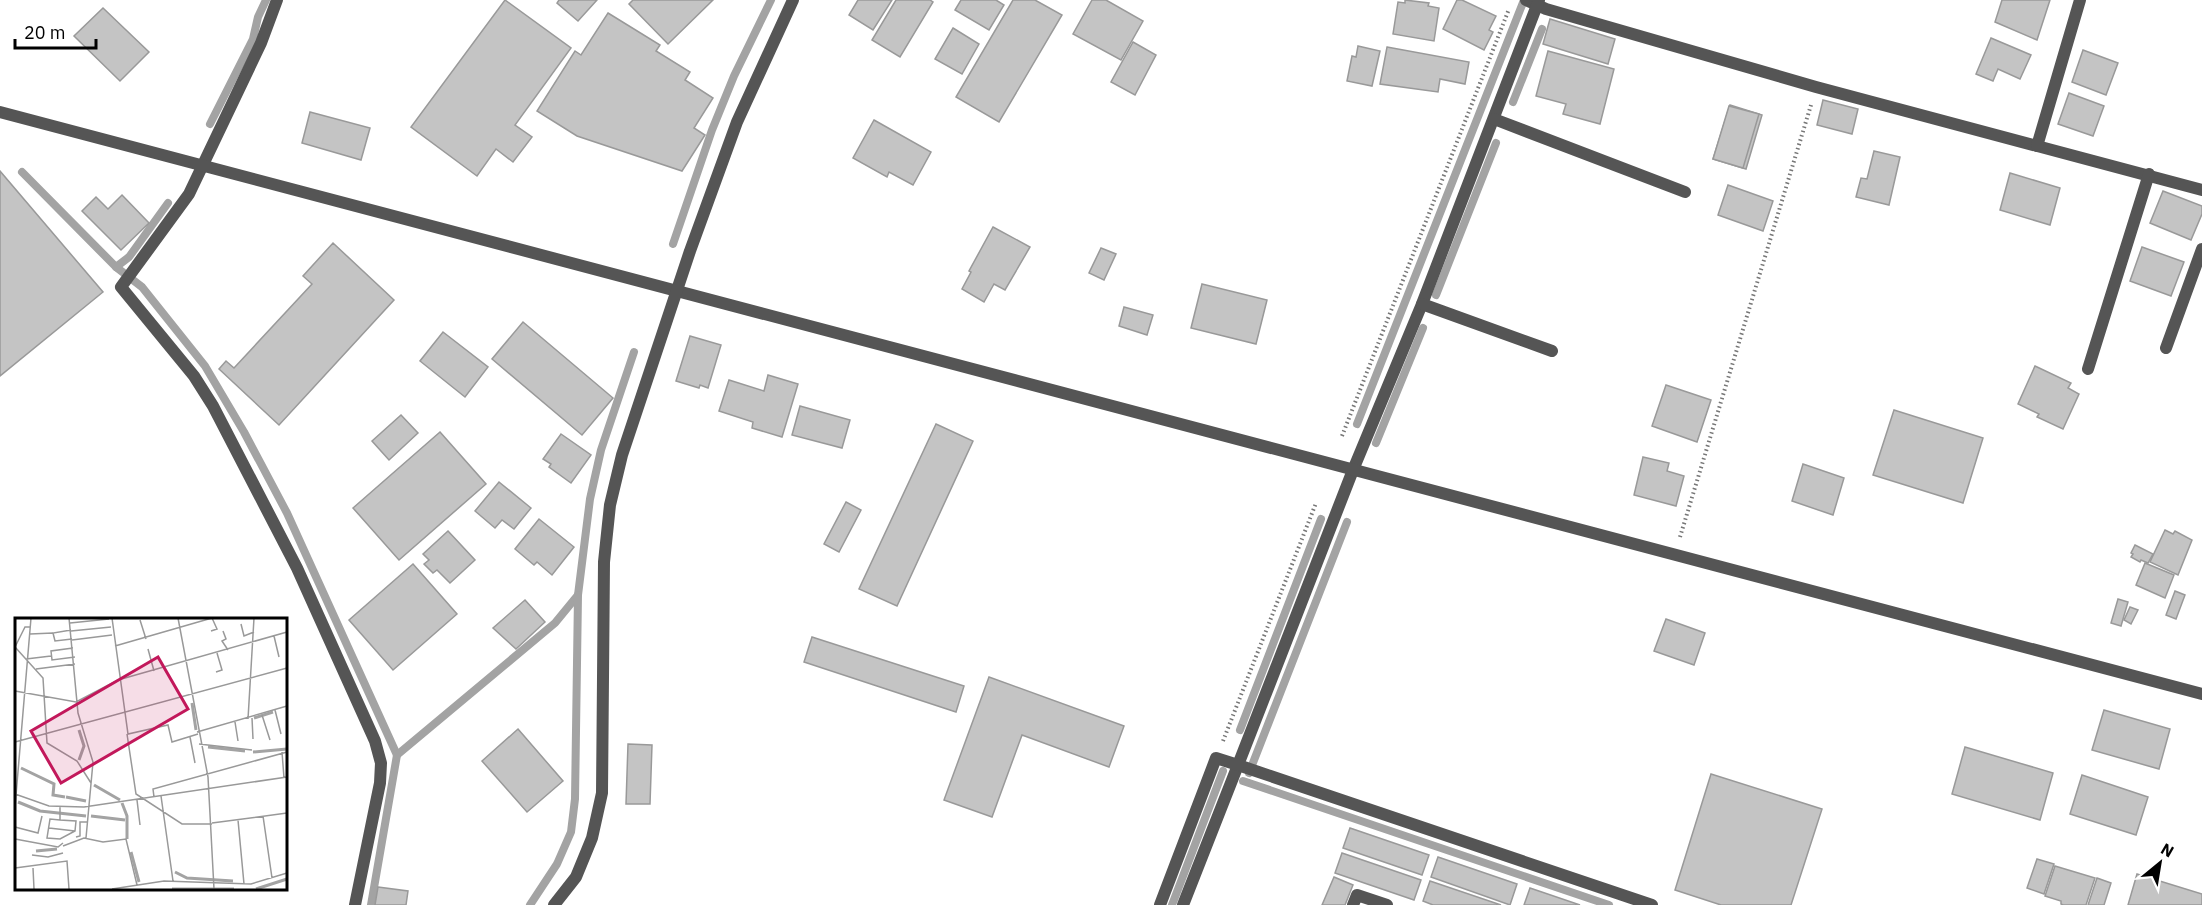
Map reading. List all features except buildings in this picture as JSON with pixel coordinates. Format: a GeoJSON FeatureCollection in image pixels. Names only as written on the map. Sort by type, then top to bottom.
{"type":"FeatureCollection","features":[{"type":"Feature","properties":{"kind":"street"},"geometry":{"type":"LineString","coordinates":[[277,0],[261,43],[189,194],[122,287],[194,376],[213,406],[297,568],[375,741],[381,763],[380,783],[355,905]]}},
{"type":"Feature","properties":{"kind":"street"},"geometry":{"type":"LineString","coordinates":[[554,905],[576,877],[592,838],[602,794],[604,562],[610,505],[622,455],[690,250],[737,122],[793,0]]}},
{"type":"Feature","properties":{"kind":"street"},"geometry":{"type":"LineString","coordinates":[[2037,146],[2080,0]]}},
{"type":"Feature","properties":{"kind":"street"},"geometry":{"type":"LineString","coordinates":[[1183,905],[1247,769],[1353,470],[1422,304],[1494,119],[1533,1],[1546,9],[1816,87],[2202,190]]}},
{"type":"Feature","properties":{"kind":"street"},"geometry":{"type":"LineString","coordinates":[[0,112],[2202,694]]}},
{"type":"Feature","properties":{"kind":"street"},"geometry":{"type":"LineString","coordinates":[[1494,119],[1685,192]]}},
{"type":"Feature","properties":{"kind":"street"},"geometry":{"type":"LineString","coordinates":[[2088,369],[2149,174]]}},
{"type":"Feature","properties":{"kind":"street"},"geometry":{"type":"LineString","coordinates":[[2166,348],[2202,249]]}},
{"type":"Feature","properties":{"kind":"street"},"geometry":{"type":"LineString","coordinates":[[1422,304],[1552,351]]}},
{"type":"Feature","properties":{"kind":"street"},"geometry":{"type":"LineString","coordinates":[[1160,905],[1216,758],[1652,905]]}},
{"type":"Feature","properties":{"kind":"street"},"geometry":{"type":"LineString","coordinates":[[1353,905],[1357,895],[1387,905]]}},
{"type":"Feature","properties":{"kind":"path"},"geometry":{"type":"LineString","coordinates":[[1342,436],[1513,0]]}},
{"type":"Feature","properties":{"kind":"path"},"geometry":{"type":"LineString","coordinates":[[1675,554],[1816,87]]}},
{"type":"Feature","properties":{"kind":"path"},"geometry":{"type":"LineString","coordinates":[[1216,758],[1316,503]]}},
{"type":"Feature","properties":{"kind":"waterway"},"geometry":{"type":"LineString","coordinates":[[210,124],[253,39],[258,17],[266,0]]}},
{"type":"Feature","properties":{"kind":"waterway"},"geometry":{"type":"LineString","coordinates":[[673,244],[712,130],[734,76],[771,0]]}},
{"type":"Feature","properties":{"kind":"waterway"},"geometry":{"type":"LineString","coordinates":[[1357,424],[1524,0]]}},
{"type":"Feature","properties":{"kind":"waterway"},"geometry":{"type":"LineString","coordinates":[[1513,102],[1542,29]]}},
{"type":"Feature","properties":{"kind":"waterway"},"geometry":{"type":"LineString","coordinates":[[1436,295],[1496,143]]}},
{"type":"Feature","properties":{"kind":"waterway"},"geometry":{"type":"LineString","coordinates":[[22,172],[116,267],[142,287],[205,366],[244,432],[287,513],[397,755]]}},
{"type":"Feature","properties":{"kind":"waterway"},"geometry":{"type":"LineString","coordinates":[[116,267],[129,257],[168,203]]}},
{"type":"Feature","properties":{"kind":"waterway"},"geometry":{"type":"LineString","coordinates":[[1376,443],[1423,328]]}},
{"type":"Feature","properties":{"kind":"waterway"},"geometry":{"type":"LineString","coordinates":[[371,905],[397,755],[555,623],[578,595],[590,499],[601,450],[634,352]]}},
{"type":"Feature","properties":{"kind":"waterway"},"geometry":{"type":"LineString","coordinates":[[1240,730],[1321,519]]}},
{"type":"Feature","properties":{"kind":"waterway"},"geometry":{"type":"LineString","coordinates":[[1249,773],[1347,522]]}},
{"type":"Feature","properties":{"kind":"waterway"},"geometry":{"type":"LineString","coordinates":[[530,905],[557,864],[571,832],[575,799],[578,595]]}},
{"type":"Feature","properties":{"kind":"waterway"},"geometry":{"type":"LineString","coordinates":[[1172,905],[1223,771]]}},
{"type":"Feature","properties":{"kind":"waterway"},"geometry":{"type":"LineString","coordinates":[[1243,781],[1609,905]]}}]}
